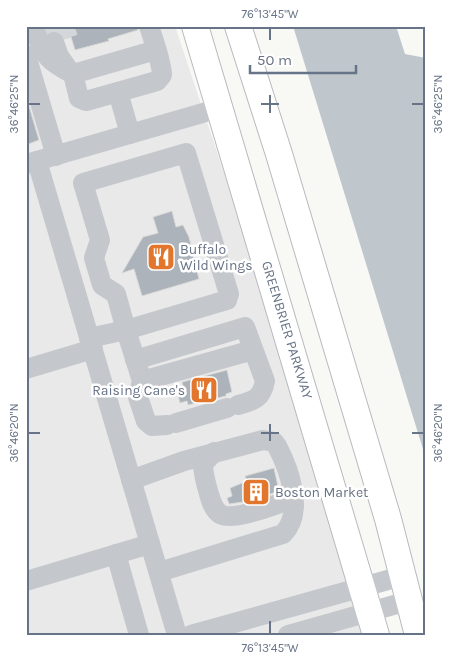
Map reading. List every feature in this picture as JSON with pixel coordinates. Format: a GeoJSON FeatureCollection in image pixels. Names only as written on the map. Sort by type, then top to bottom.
{"type":"FeatureCollection","features":[{"type":"Feature","properties":{"kind":"main road","name":"GREENBRIER PARKWAY"},"geometry":{"type":"LineString","coordinates":[[195,26],[373,623]]}},
{"type":"Feature","properties":{"kind":"main road"},"geometry":{"type":"LineString","coordinates":[[238,26],[388,519],[418,635]]}},
{"type":"Feature","properties":{"kind":"street"},"geometry":{"type":"LineString","coordinates":[[61,40],[72,53],[73,74],[79,98],[86,101],[157,80],[162,75],[149,26]]}},
{"type":"Feature","properties":{"kind":"street"},"geometry":{"type":"LineString","coordinates":[[35,31],[42,52],[52,62],[73,74],[156,50]]}},
{"type":"Feature","properties":{"kind":"street"},"geometry":{"type":"LineString","coordinates":[[26,55],[56,156]]}},
{"type":"Feature","properties":{"kind":"street"},"geometry":{"type":"LineString","coordinates":[[118,92],[136,168]]}},
{"type":"Feature","properties":{"kind":"street"},"geometry":{"type":"LineString","coordinates":[[177,635],[91,344],[32,163],[220,108]]}},
{"type":"Feature","properties":{"kind":"street"},"geometry":{"type":"LineString","coordinates":[[26,369],[126,330],[227,300],[229,294],[186,153],[83,183],[100,240],[94,258],[102,285],[116,294],[126,330],[135,360],[142,382],[138,397],[146,421],[152,426],[172,424],[233,407],[258,397],[263,390],[265,381],[245,327],[135,360]]}},
{"type":"Feature","properties":{"kind":"street"},"geometry":{"type":"LineString","coordinates":[[142,382],[253,350]]}},
{"type":"Feature","properties":{"kind":"street"},"geometry":{"type":"LineString","coordinates":[[131,480],[214,452],[254,441],[274,442],[280,452],[291,486],[295,510],[291,525],[284,534],[159,572]]}},
{"type":"Feature","properties":{"kind":"street"},"geometry":{"type":"LineString","coordinates":[[214,452],[203,464],[212,503],[219,514],[238,516],[287,501],[290,499],[291,486]]}},
{"type":"Feature","properties":{"kind":"street"},"geometry":{"type":"LineString","coordinates":[[26,581],[150,544]]}},
{"type":"Feature","properties":{"kind":"street"},"geometry":{"type":"LineString","coordinates":[[116,554],[139,635]]}},
{"type":"Feature","properties":{"kind":"street"},"geometry":{"type":"LineString","coordinates":[[191,635],[402,576]]}},
{"type":"Feature","properties":{"kind":"street"},"geometry":{"type":"LineString","coordinates":[[288,635],[373,623],[408,601]]}},
{"type":"Feature","properties":{"kind":"shaded area"},"geometry":{"type":"Polygon","coordinates":[[[26,26],[175,26],[254,263],[362,635],[26,635],[26,26]]]}},
{"type":"Feature","properties":{"kind":"shaded area"},"geometry":{"type":"Polygon","coordinates":[[[293,26],[396,26],[405,54],[426,58],[426,459],[293,26]]]}},
{"type":"Feature","properties":{"kind":"building"},"geometry":{"type":"Polygon","coordinates":[[[46,26],[137,26],[138,30],[108,39],[109,41],[75,50],[71,37],[65,39],[57,30],[48,32],[46,26]]]}},
{"type":"Feature","properties":{"kind":"building"},"geometry":{"type":"Polygon","coordinates":[[[29,106],[39,140],[26,145],[26,107],[29,106]]]}},
{"type":"Feature","properties":{"kind":"building","name":"Buffalo Wild Wings"},"geometry":{"type":"Polygon","coordinates":[[[172,211],[176,227],[183,225],[189,237],[199,279],[142,296],[134,269],[122,273],[143,237],[158,233],[153,217],[172,211]]]}},
{"type":"Feature","properties":{"kind":"building","name":"Raising Cane's"},"geometry":{"type":"Polygon","coordinates":[[[227,370],[232,392],[226,394],[226,396],[188,405],[187,401],[180,403],[176,388],[183,386],[182,382],[227,370]]]}},
{"type":"Feature","properties":{"kind":"building","name":"Boston Market"},"geometry":{"type":"Polygon","coordinates":[[[274,468],[279,491],[250,501],[229,504],[227,498],[232,496],[230,488],[247,481],[245,476],[274,468]]]}},
{"type":"Feature","properties":{"kind":"tunnel"},"geometry":{"type":"LineString","coordinates":[[49,26],[54,42]]}},
{"type":"Feature","properties":{"kind":"tunnel"},"geometry":{"type":"LineString","coordinates":[[64,26],[68,38]]}},
{"type":"Feature","properties":{"kind":"place","name":"Buffalo Wild Wings"},"geometry":{"type":"Point","coordinates":[161,257]}},
{"type":"Feature","properties":{"kind":"place","name":"Raising Cane's"},"geometry":{"type":"Point","coordinates":[204,390]}},
{"type":"Feature","properties":{"kind":"place","name":"Boston Market"},"geometry":{"type":"Point","coordinates":[256,492]}}]}
